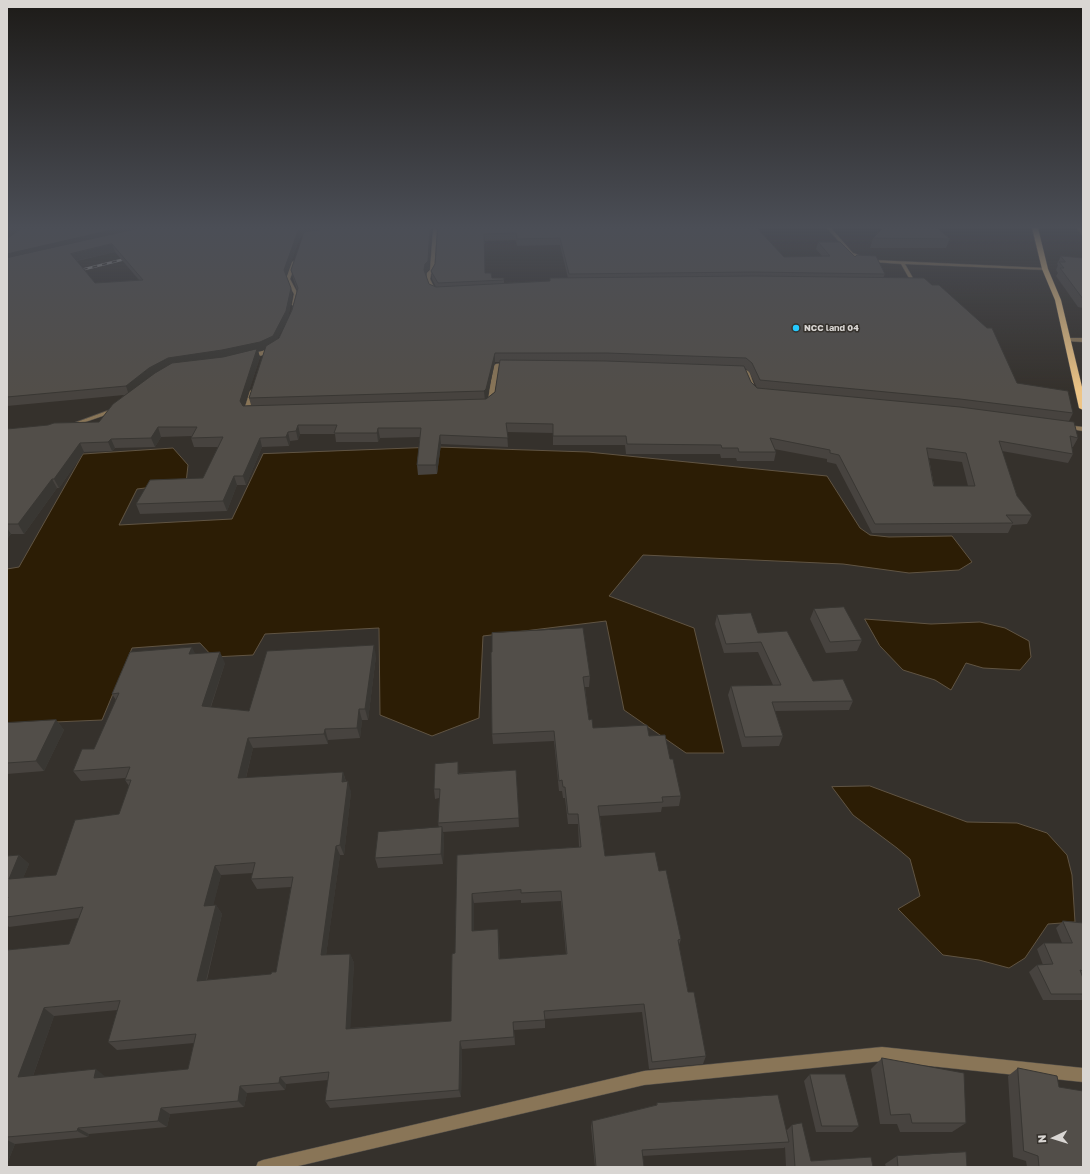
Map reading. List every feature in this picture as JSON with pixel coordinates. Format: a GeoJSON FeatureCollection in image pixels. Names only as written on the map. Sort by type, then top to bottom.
{"type":"FeatureCollection","features":[{"type":"Feature","properties":{"kind":"highway"},"geometry":{"type":"LineString","coordinates":[[1051,283],[1058,300],[1083,408]]}},
{"type":"Feature","properties":{"kind":"street"},"geometry":{"type":"LineString","coordinates":[[290,283],[296,294],[292,311]]}},
{"type":"Feature","properties":{"kind":"street"},"geometry":{"type":"LineString","coordinates":[[430,283],[434,293],[444,293]]}},
{"type":"Feature","properties":{"kind":"street"},"geometry":{"type":"LineString","coordinates":[[899,284],[908,283]]}},
{"type":"Feature","properties":{"kind":"street"},"geometry":{"type":"LineString","coordinates":[[1068,340],[1083,340]]}},
{"type":"Feature","properties":{"kind":"street"},"geometry":{"type":"LineString","coordinates":[[245,358],[265,353],[278,346]]}},
{"type":"Feature","properties":{"kind":"street"},"geometry":{"type":"LineString","coordinates":[[262,360],[265,353]]}},
{"type":"Feature","properties":{"kind":"street"},"geometry":{"type":"LineString","coordinates":[[486,404],[491,401],[496,366],[514,365]]}},
{"type":"Feature","properties":{"kind":"street"},"geometry":{"type":"LineString","coordinates":[[728,370],[747,372],[752,391],[755,393]]}},
{"type":"Feature","properties":{"kind":"street"},"geometry":{"type":"LineString","coordinates":[[256,382],[247,410],[248,412],[260,412]]}},
{"type":"Feature","properties":{"kind":"street"},"geometry":{"type":"LineString","coordinates":[[66,427],[107,413],[123,404]]}},
{"type":"Feature","properties":{"kind":"street"},"geometry":{"type":"LineString","coordinates":[[1061,426],[1083,429]]}},
{"type":"Feature","properties":{"kind":"street"},"geometry":{"type":"LineString","coordinates":[[263,1167],[644,1078],[882,1054],[1083,1075]]}},
{"type":"Feature","properties":{"kind":"shaded area"},"geometry":{"type":"Polygon","coordinates":[[[437,447],[588,452],[827,476],[860,528],[870,535],[889,537],[952,536],[972,562],[959,570],[909,573],[843,564],[643,555],[609,596],[694,628],[724,753],[686,753],[624,710],[606,621],[483,636],[479,718],[432,736],[380,715],[379,628],[265,634],[253,655],[213,657],[200,643],[132,648],[102,720],[7,724],[7,569],[19,567],[83,454],[173,448],[188,465],[186,483],[137,489],[119,525],[232,519],[263,454],[437,447]]]}},
{"type":"Feature","properties":{"kind":"shaded area"},"geometry":{"type":"Polygon","coordinates":[[[865,619],[931,624],[980,622],[1005,628],[1029,641],[1031,657],[1020,670],[983,668],[966,663],[951,690],[935,680],[903,670],[880,646],[865,619]]]}},
{"type":"Feature","properties":{"kind":"shaded area"},"geometry":{"type":"Polygon","coordinates":[[[870,786],[967,822],[1017,823],[1047,833],[1067,855],[1072,875],[1075,922],[1048,924],[1025,958],[1009,968],[979,960],[943,955],[898,909],[920,896],[910,859],[853,815],[832,787],[870,786]]]}},
{"type":"Feature","properties":{"kind":"building"},"geometry":{"type":"Polygon","coordinates":[[[7,283],[289,283],[291,288],[286,311],[273,336],[260,342],[222,350],[168,358],[149,368],[126,386],[7,397],[7,283]]]}},
{"type":"Feature","properties":{"kind":"building"},"geometry":{"type":"Polygon","coordinates":[[[296,283],[429,283],[436,287],[516,283],[929,283],[932,285],[939,285],[987,328],[992,328],[1017,383],[1068,391],[1073,413],[960,399],[760,380],[752,363],[746,358],[607,353],[495,353],[486,389],[484,391],[249,398],[266,346],[279,338],[292,310],[298,288],[296,283]]]}},
{"type":"Feature","properties":{"kind":"building"},"geometry":{"type":"Polygon","coordinates":[[[1071,283],[1083,283],[1083,299],[1071,283]]]}},
{"type":"Feature","properties":{"kind":"building"},"geometry":{"type":"Polygon","coordinates":[[[257,349],[240,401],[243,406],[486,399],[495,392],[500,360],[606,361],[744,366],[751,382],[757,388],[960,407],[1074,422],[1078,438],[1070,436],[1073,454],[999,441],[1017,496],[1032,515],[1006,515],[1013,523],[875,524],[839,455],[830,453],[830,450],[770,438],[776,452],[739,452],[738,448],[722,448],[721,445],[627,444],[626,436],[553,436],[553,424],[506,423],[508,438],[440,435],[436,465],[417,465],[421,428],[378,428],[377,433],[334,433],[337,425],[298,425],[296,431],[288,432],[286,437],[260,438],[243,476],[234,476],[223,501],[136,504],[150,480],[203,478],[223,437],[191,438],[197,427],[158,427],[151,438],[111,439],[108,442],[80,443],[54,479],[52,479],[18,524],[7,524],[7,429],[48,425],[54,423],[99,422],[113,404],[155,373],[172,363],[223,357],[257,349]],[[927,448],[934,486],[975,486],[966,453],[927,448]]]}},
{"type":"Feature","properties":{"kind":"building"},"geometry":{"type":"Polygon","coordinates":[[[844,607],[862,640],[830,642],[814,609],[844,607]]]}},
{"type":"Feature","properties":{"kind":"building"},"geometry":{"type":"Polygon","coordinates":[[[751,613],[758,633],[787,631],[813,681],[843,679],[853,701],[772,702],[783,736],[745,737],[731,686],[781,685],[761,642],[726,644],[717,615],[751,613]]]}},
{"type":"Feature","properties":{"kind":"building"},"geometry":{"type":"Polygon","coordinates":[[[583,628],[590,676],[583,677],[589,720],[592,719],[593,728],[647,725],[649,736],[665,735],[670,759],[673,759],[681,796],[662,797],[663,802],[598,806],[605,856],[655,852],[659,871],[666,870],[681,939],[678,940],[688,992],[694,992],[706,1056],[652,1062],[644,1004],[544,1011],[545,1020],[513,1022],[514,1037],[460,1041],[459,1090],[325,1101],[329,1072],[280,1077],[279,1083],[240,1086],[238,1101],[161,1108],[158,1121],[78,1128],[77,1131],[7,1137],[7,950],[69,944],[83,907],[7,917],[7,856],[19,855],[9,879],[56,875],[75,820],[119,814],[131,780],[125,780],[130,767],[73,771],[82,749],[94,749],[119,693],[112,694],[130,652],[192,647],[189,654],[220,652],[202,706],[249,711],[267,651],[374,645],[365,709],[359,709],[357,728],[325,729],[324,734],[248,738],[238,778],[343,772],[342,782],[348,781],[340,845],[336,846],[321,955],[350,954],[346,1029],[451,1021],[452,954],[455,953],[457,855],[581,847],[578,814],[568,814],[565,787],[563,787],[562,780],[559,781],[554,731],[492,734],[492,633],[583,628]],[[255,863],[215,866],[204,906],[216,905],[197,981],[271,974],[272,972],[276,972],[293,877],[251,879],[255,863]],[[521,890],[472,894],[472,931],[498,929],[499,959],[567,954],[561,891],[521,893],[521,890]],[[120,1001],[44,1008],[18,1077],[96,1069],[94,1078],[188,1069],[196,1034],[108,1042],[120,1001]]]}},
{"type":"Feature","properties":{"kind":"building"},"geometry":{"type":"Polygon","coordinates":[[[56,720],[36,761],[7,763],[7,723],[56,720]]]}},
{"type":"Feature","properties":{"kind":"building"},"geometry":{"type":"Polygon","coordinates":[[[458,762],[458,774],[516,770],[519,818],[438,823],[440,789],[434,789],[435,764],[458,762]]]}},
{"type":"Feature","properties":{"kind":"building"},"geometry":{"type":"Polygon","coordinates":[[[442,827],[441,854],[375,858],[378,832],[442,827]]]}},
{"type":"Feature","properties":{"kind":"building"},"geometry":{"type":"Polygon","coordinates":[[[1063,921],[1083,923],[1083,971],[1080,970],[1083,978],[1083,994],[1051,994],[1037,965],[1053,964],[1044,943],[1072,943],[1063,921]]]}},
{"type":"Feature","properties":{"kind":"building"},"geometry":{"type":"Polygon","coordinates":[[[882,1058],[964,1073],[966,1123],[912,1123],[910,1114],[891,1115],[882,1058]]]}},
{"type":"Feature","properties":{"kind":"building"},"geometry":{"type":"Polygon","coordinates":[[[1018,1068],[1057,1076],[1059,1087],[1083,1091],[1083,1167],[1039,1167],[1038,1156],[1024,1151],[1018,1068]]]}},
{"type":"Feature","properties":{"kind":"building"},"geometry":{"type":"Polygon","coordinates":[[[810,1074],[845,1074],[859,1126],[822,1126],[810,1074]]]}},
{"type":"Feature","properties":{"kind":"building"},"geometry":{"type":"Polygon","coordinates":[[[778,1095],[789,1142],[642,1150],[644,1167],[596,1167],[592,1121],[657,1105],[657,1103],[778,1095]]]}},
{"type":"Feature","properties":{"kind":"building"},"geometry":{"type":"Polygon","coordinates":[[[802,1123],[811,1161],[871,1157],[873,1167],[795,1167],[792,1125],[802,1123]]]}},
{"type":"Feature","properties":{"kind":"building"},"geometry":{"type":"Polygon","coordinates":[[[966,1152],[967,1167],[898,1167],[897,1156],[966,1152]]]}},
{"type":"Feature","properties":{"kind":"place","name":"NCC land 04"},"geometry":{"type":"Point","coordinates":[796,328]}}]}
